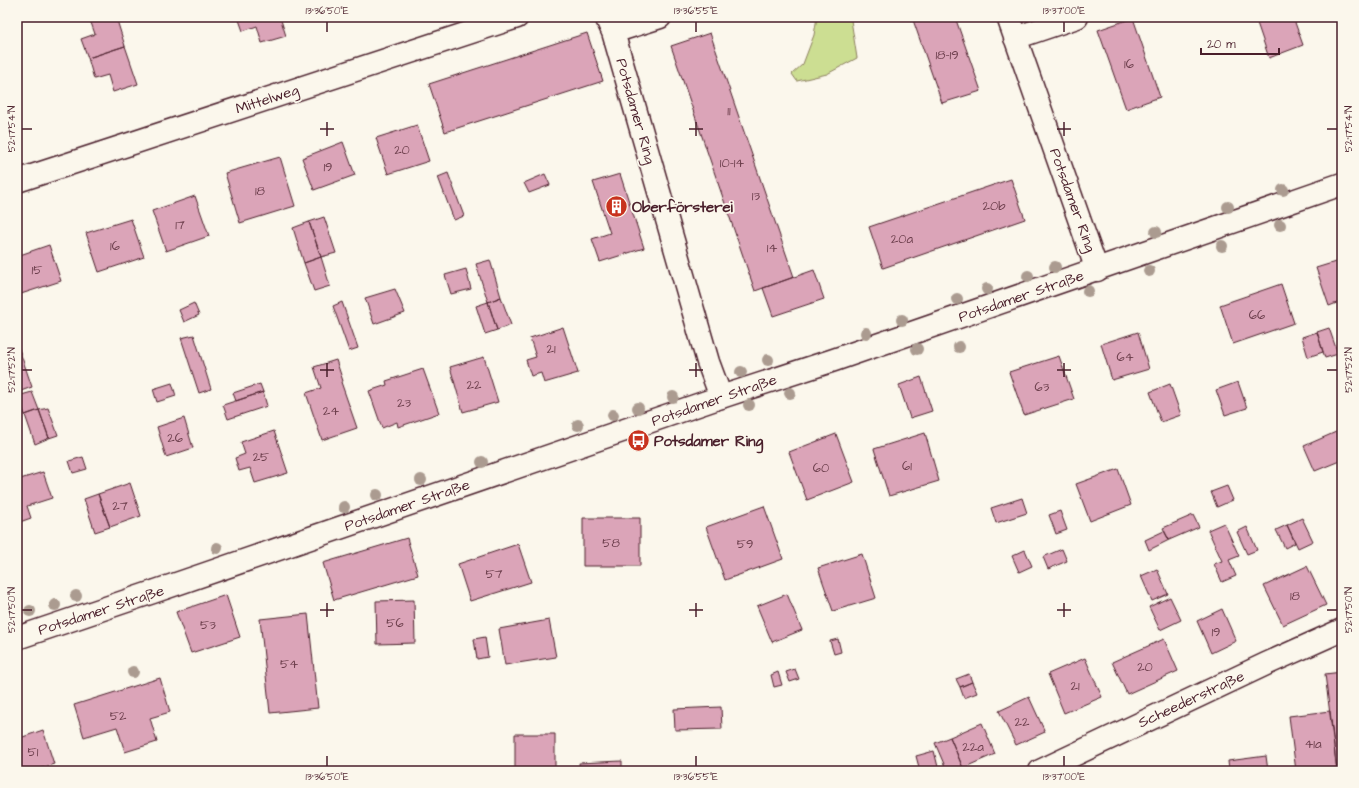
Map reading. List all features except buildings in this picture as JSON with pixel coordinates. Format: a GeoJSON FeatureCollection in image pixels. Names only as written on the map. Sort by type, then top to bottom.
{"type":"FeatureCollection","features":[{"type":"Feature","properties":{"kind":"street","name":"Mittelweg"},"geometry":{"type":"LineString","coordinates":[[17,181],[517,17]]}},
{"type":"Feature","properties":{"kind":"street","name":"Potsdamer Ring"},"geometry":{"type":"LineString","coordinates":[[660,17],[610,25],[708,362],[721,397]]}},
{"type":"Feature","properties":{"kind":"street","name":"Potsdamer Ring"},"geometry":{"type":"LineString","coordinates":[[1008,17],[1097,270]]}},
{"type":"Feature","properties":{"kind":"street"},"geometry":{"type":"LineString","coordinates":[[1015,38],[1077,17]]}},
{"type":"Feature","properties":{"kind":"street","name":"Potsdamer Straße"},"geometry":{"type":"LineString","coordinates":[[17,638],[1097,270],[1342,184]]}},
{"type":"Feature","properties":{"kind":"street","name":"Scheederstraße"},"geometry":{"type":"LineString","coordinates":[[1040,771],[1259,667],[1342,630]]}},
{"type":"Feature","properties":{"kind":"green space"},"geometry":{"type":"Polygon","coordinates":[[[817,17],[843,17],[851,20],[857,58],[827,74],[797,81],[792,74],[803,64],[814,35],[817,17]]]}},
{"type":"Feature","properties":{"kind":"place","name":"Oberförsterei"},"geometry":{"type":"Point","coordinates":[616,207]}},
{"type":"Feature","properties":{"kind":"place","name":"Potsdamer Ring"},"geometry":{"type":"Point","coordinates":[638,441]}}]}
